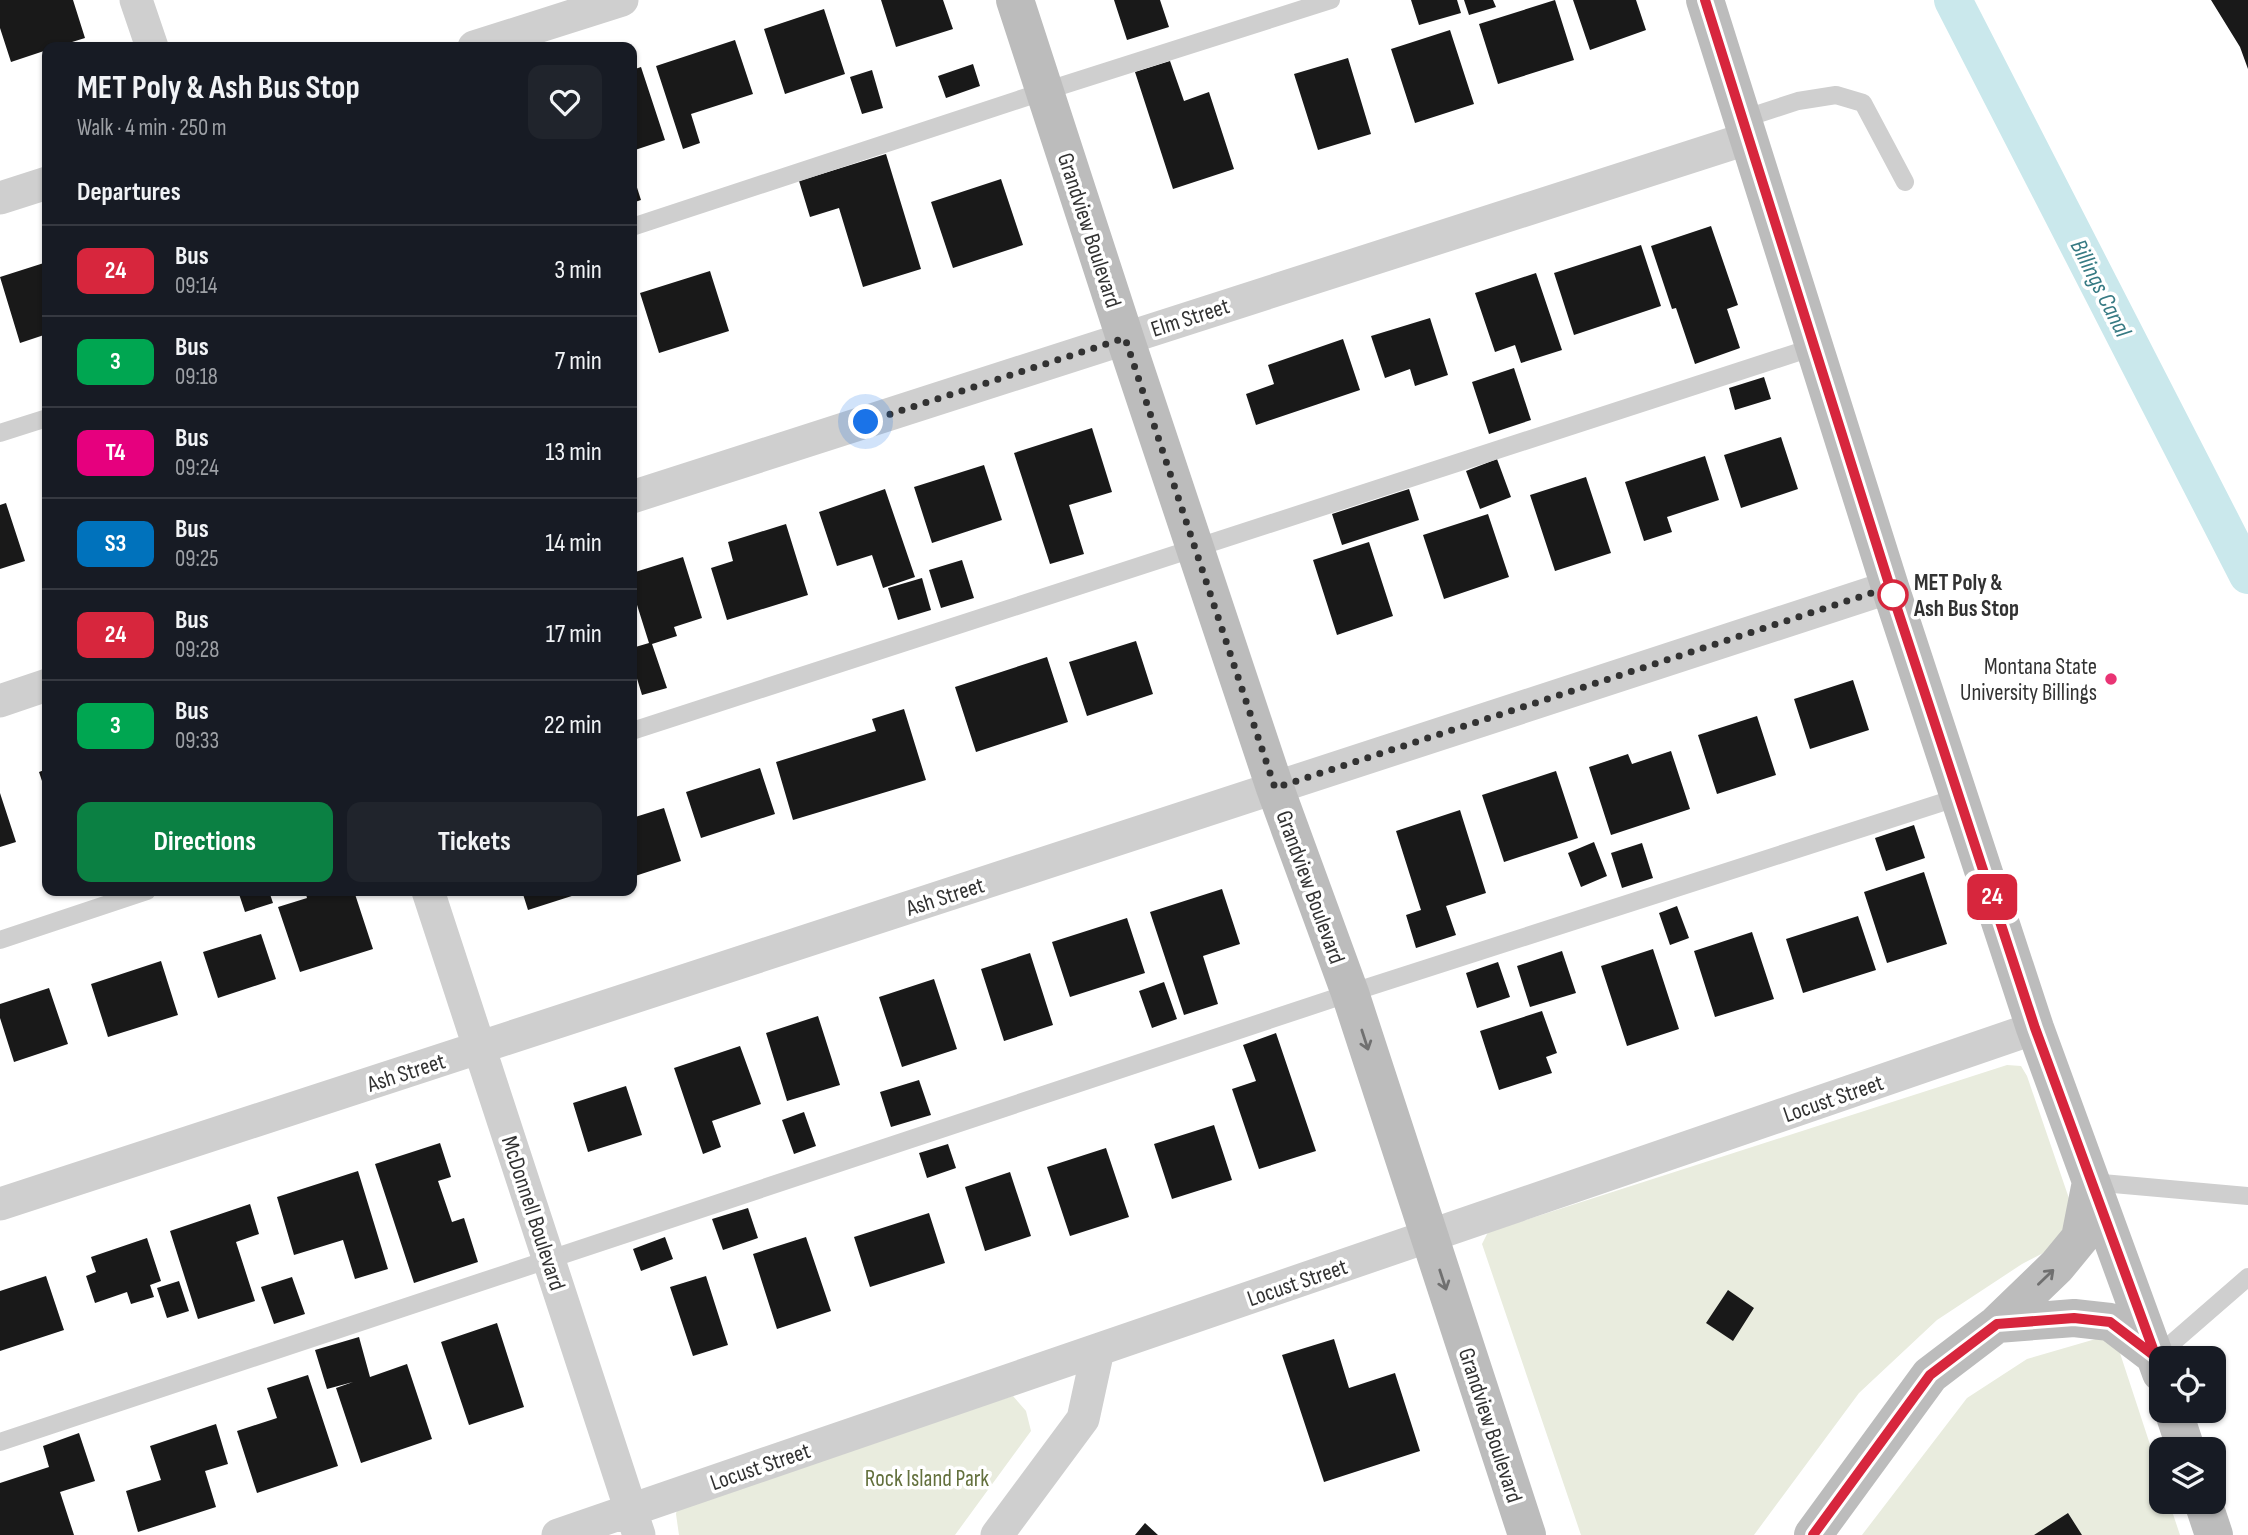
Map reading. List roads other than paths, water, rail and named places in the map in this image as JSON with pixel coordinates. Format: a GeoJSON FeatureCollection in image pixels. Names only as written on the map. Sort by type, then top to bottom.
{"type":"FeatureCollection","features":[{"type":"Feature","properties":{"kind":"street"},"geometry":{"type":"LineString","coordinates":[[136,0],[150,42]]}},
{"type":"Feature","properties":{"kind":"street"},"geometry":{"type":"LineString","coordinates":[[490,42],[622,0]]}},
{"type":"Feature","properties":{"kind":"street","name":"Grandview Boulevard"},"geometry":{"type":"LineString","coordinates":[[1015,0],[1275,788],[1350,993],[1527,1535]]}},
{"type":"Feature","properties":{"kind":"street"},"geometry":{"type":"LineString","coordinates":[[1705,0],[1890,587],[2035,1028],[2152,1346]]}},
{"type":"Feature","properties":{"kind":"street","name":"Elm Street"},"geometry":{"type":"LineString","coordinates":[[637,495],[1125,338],[1746,128]]}},
{"type":"Feature","properties":{"kind":"street"},"geometry":{"type":"LineString","coordinates":[[0,198],[42,185]]}},
{"type":"Feature","properties":{"kind":"street","name":"Ash Street"},"geometry":{"type":"LineString","coordinates":[[0,1204],[1890,587]]}},
{"type":"Feature","properties":{"kind":"street"},"geometry":{"type":"LineString","coordinates":[[0,701],[42,687]]}},
{"type":"Feature","properties":{"kind":"street","name":"McDonnell Boulevard"},"geometry":{"type":"LineString","coordinates":[[430,896],[635,1523]]}},
{"type":"Feature","properties":{"kind":"street","name":"Locust Street"},"geometry":{"type":"LineString","coordinates":[[558,1535],[635,1523],[1098,1350],[2035,1028]]}},
{"type":"Feature","properties":{"kind":"street"},"geometry":{"type":"LineString","coordinates":[[1813,1535],[1930,1375],[1997,1324],[2057,1266],[2080,1238],[2091,1182]]}},
{"type":"Feature","properties":{"kind":"street"},"geometry":{"type":"LineString","coordinates":[[1997,1324],[2074,1318],[2110,1322],[2149,1356]]}},
{"type":"Feature","properties":{"kind":"street"},"geometry":{"type":"LineString","coordinates":[[997,1535],[1083,1419],[1098,1350]]}},
{"type":"Feature","properties":{"kind":"street"},"geometry":{"type":"LineString","coordinates":[[2207,1514],[2214,1535]]}},
{"type":"Feature","properties":{"kind":"lane"},"geometry":{"type":"LineString","coordinates":[[637,224],[1331,0]]}},
{"type":"Feature","properties":{"kind":"lane"},"geometry":{"type":"LineString","coordinates":[[1746,128],[1798,101],[1836,95],[1863,103],[1905,182]]}},
{"type":"Feature","properties":{"kind":"lane"},"geometry":{"type":"LineString","coordinates":[[637,729],[1814,347]]}},
{"type":"Feature","properties":{"kind":"lane"},"geometry":{"type":"LineString","coordinates":[[0,433],[42,420]]}},
{"type":"Feature","properties":{"kind":"lane"},"geometry":{"type":"LineString","coordinates":[[0,1442],[1350,993],[1959,797]]}},
{"type":"Feature","properties":{"kind":"lane"},"geometry":{"type":"LineString","coordinates":[[0,940],[132,896]]}},
{"type":"Feature","properties":{"kind":"lane"},"geometry":{"type":"LineString","coordinates":[[2091,1182],[2248,1196]]}},
{"type":"Feature","properties":{"kind":"lane"},"geometry":{"type":"LineString","coordinates":[[2178,1346],[2248,1277]]}},
{"type":"Feature","properties":{"kind":"waterway","name":"Billings Canal"},"geometry":{"type":"LineString","coordinates":[[1953,0],[2248,575]]}},
{"type":"Feature","properties":{"kind":"place","name":"MET Poly & Ash Bus Stop"},"geometry":{"type":"Point","coordinates":[1893,595]}},
{"type":"Feature","properties":{"kind":"place","name":"Montana State University Billings"},"geometry":{"type":"Point","coordinates":[2111,679]}},
{"type":"Feature","properties":{"kind":"park label","name":"Rock Island Park"},"geometry":{"type":"Point","coordinates":[927,1478]}}]}
